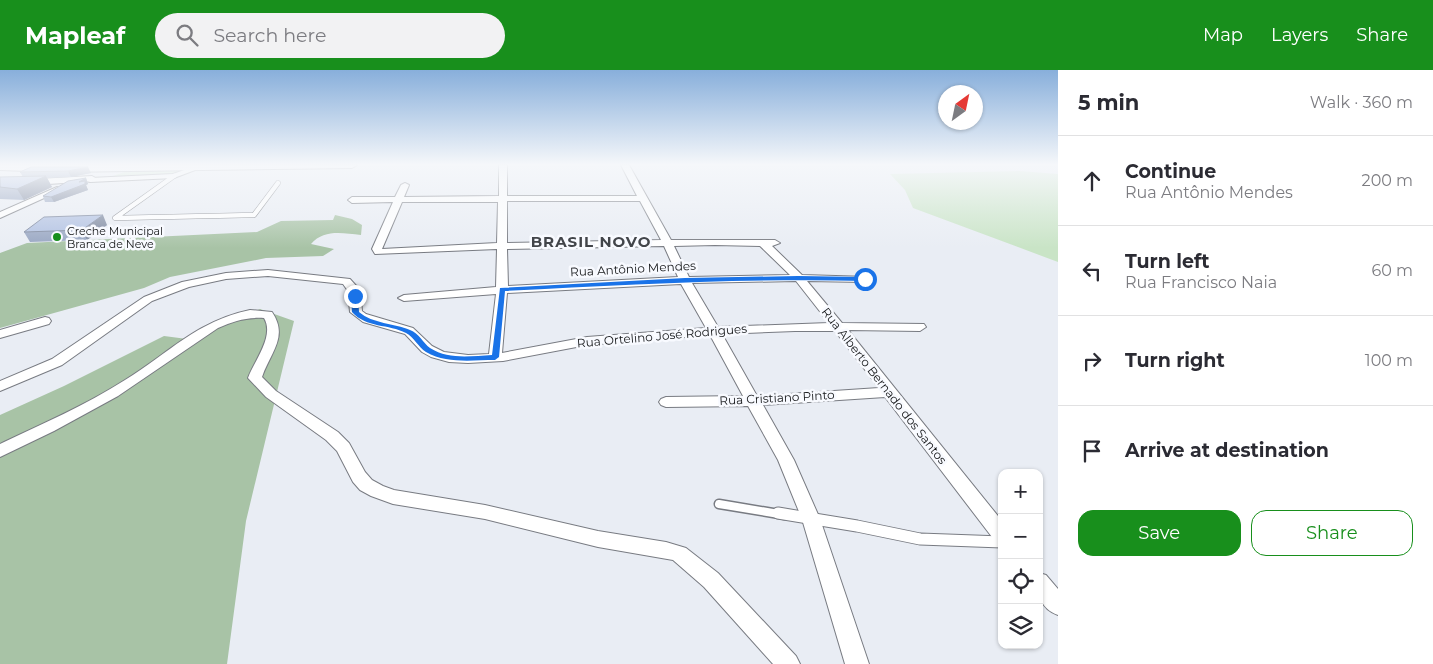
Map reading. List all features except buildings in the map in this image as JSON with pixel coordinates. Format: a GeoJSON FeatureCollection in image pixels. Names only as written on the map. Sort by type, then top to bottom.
{"type":"FeatureCollection","features":[{"type":"Feature","properties":{"kind":"street"},"geometry":{"type":"LineString","coordinates":[[1,214],[54,193]]}},
{"type":"Feature","properties":{"kind":"street"},"geometry":{"type":"LineString","coordinates":[[402,193],[377,249],[379,252],[502,246],[668,244]]}},
{"type":"Feature","properties":{"kind":"street"},"geometry":{"type":"LineString","coordinates":[[495,357],[502,290],[503,193]]}},
{"type":"Feature","properties":{"kind":"street"},"geometry":{"type":"LineString","coordinates":[[641,193],[685,280],[786,460],[810,519],[857,664]]}},
{"type":"Feature","properties":{"kind":"street"},"geometry":{"type":"LineString","coordinates":[[352,200],[644,198]]}},
{"type":"Feature","properties":{"kind":"street","name":"Rua Alberto Bernado dos Santos"},"geometry":{"type":"LineString","coordinates":[[668,244],[769,242],[837,325],[998,530]]}},
{"type":"Feature","properties":{"kind":"street","name":"Rua Ortelino José Rodrigues"},"geometry":{"type":"LineString","coordinates":[[0,386],[57,362],[148,299],[186,284],[226,276],[268,273],[340,280],[351,285],[354,290],[356,312],[363,319],[410,332],[427,349],[439,355],[453,358],[495,357],[584,342],[714,330],[837,325],[920,327]]}},
{"type":"Feature","properties":{"kind":"street","name":"Rua Antônio Mendes"},"geometry":{"type":"LineString","coordinates":[[404,298],[502,290],[685,280],[865,279]]}},
{"type":"Feature","properties":{"kind":"street"},"geometry":{"type":"LineString","coordinates":[[0,451],[129,384],[207,329],[252,312],[268,315],[273,326],[274,336],[260,361],[254,378],[271,394],[332,436],[343,447],[359,477],[366,485],[393,497],[494,514],[598,539],[666,550],[679,554],[712,580],[788,664]]}},
{"type":"Feature","properties":{"kind":"street"},"geometry":{"type":"LineString","coordinates":[[0,334],[45,322]]}},
{"type":"Feature","properties":{"kind":"street","name":"Rua Cristiano Pinto"},"geometry":{"type":"LineString","coordinates":[[666,402],[753,401],[888,392]]}},
{"type":"Feature","properties":{"kind":"street"},"geometry":{"type":"LineString","coordinates":[[1043,587],[1058,605]]}},
{"type":"Feature","properties":{"kind":"lane"},"geometry":{"type":"LineString","coordinates":[[151,193],[115,218],[254,215],[271,193]]}},
{"type":"Feature","properties":{"kind":"lane"},"geometry":{"type":"LineString","coordinates":[[720,504],[941,541],[998,542]]}},
{"type":"Feature","properties":{"kind":"green space"},"geometry":{"type":"Polygon","coordinates":[[[906,193],[1058,193],[1058,262],[913,208],[906,193]]]}},
{"type":"Feature","properties":{"kind":"green space"},"geometry":{"type":"Polygon","coordinates":[[[335,215],[352,219],[362,225],[361,235],[334,233],[316,239],[311,244],[334,249],[323,256],[266,258],[170,277],[144,288],[0,328],[0,253],[27,243],[257,232],[281,221],[333,220],[335,215]]]}},
{"type":"Feature","properties":{"kind":"green space"},"geometry":{"type":"Polygon","coordinates":[[[260,309],[294,321],[246,521],[227,664],[0,664],[0,415],[64,386],[164,336],[187,339],[260,309]]]}},
{"type":"Feature","properties":{"kind":"place","name":"Creche Municipal Branca de Neve"},"geometry":{"type":"Point","coordinates":[57,237]}},
{"type":"Feature","properties":{"kind":"district","name":"BRASIL NOVO"},"geometry":{"type":"Point","coordinates":[591,242]}},
{"type":"Feature","properties":{"kind":"route"},"geometry":{"type":"LineString","coordinates":[[355,296],[356,312],[363,319],[410,332],[427,349],[439,355],[453,358],[495,357],[502,290],[685,280],[865,279]]}}]}
